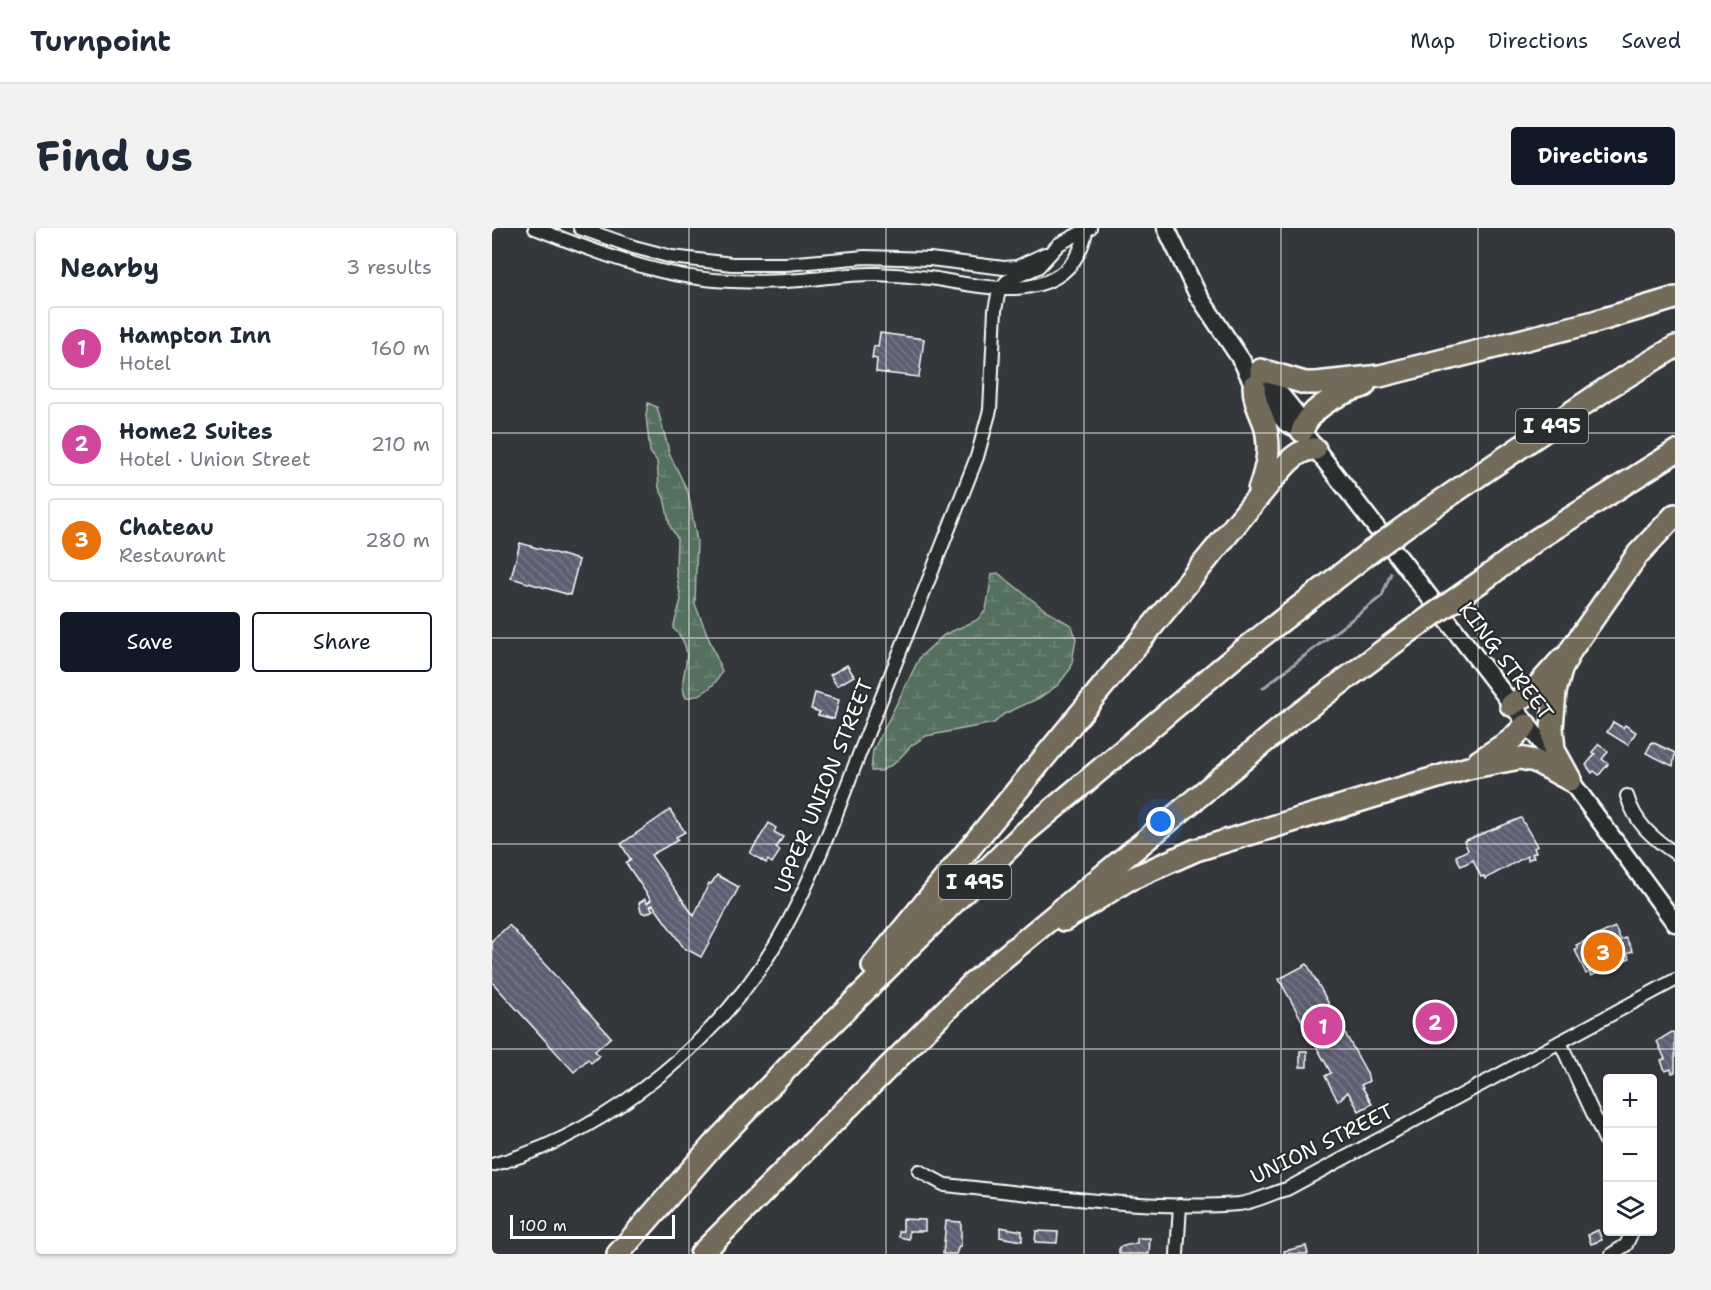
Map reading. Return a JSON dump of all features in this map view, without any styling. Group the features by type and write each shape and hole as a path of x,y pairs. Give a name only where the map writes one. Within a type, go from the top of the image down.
{"highway":[{"path":"1256,499 1268,461 1269,445 1264,421 1254,400 1252,372 1305,383 1327,383 1380,376 1594,322 1675,298"},
{"name":"I 495","path":"618,1254 713,1145 798,1057 1023,834 1236,656 1370,552 1609,387 1675,347"},
{"path":"1300,429 1311,414 1326,404 1380,376"},
{"path":"798,1057 1256,499 1296,454 1307,449 1315,449"},
{"path":"700,1254 942,1011 1041,924 1292,720 1410,631 1536,540 1675,452"},
{"path":"1511,705 1534,690 1571,650 1638,554 1675,515"},
{"path":"1570,780 1554,750 1552,728 1555,692 1561,670 1571,650"},
{"path":"1468,768 1510,740 1526,725"},
{"path":"942,1011 1056,924 1126,881 1196,850 1468,768 1520,758 1535,761 1570,780"}],"main road":[{"name":"KING STREET","path":"1166,228 1198,295 1252,372 1298,416 1300,429 1570,780 1675,922"}],"street":[{"path":"535,228 630,264 701,278 768,281 881,274 917,277 999,290 1020,290 1050,280 1071,264 1082,251 1088,230"},
{"path":"580,228 624,244 672,256 732,264 786,264 865,256 930,259 1004,268 1017,267 1049,252 1070,237 1088,230"},
{"path":"999,290 1007,281 1038,267 1049,252"},
{"name":"UPPER UNION STREET","path":"492,1165 534,1151 597,1118 661,1074 697,1043 733,1002 762,966 786,925 816,862 980,449 990,410 995,310 999,290"},
{"path":"1628,796 1631,811 1641,827 1675,853"},
{"name":"UNION STREET","path":"919,1171 945,1185 1179,1205 1241,1204 1287,1189 1675,980"},
{"path":"1560,1042 1603,1135"},
{"path":"1177,1254 1179,1205"},
{"path":"1612,1254 1626,1245 1630,1236"}],"green space":[{"path":"648,403 657,407 670,455 688,492 697,541 695,604 722,671 707,690 686,698 683,681 686,647 673,628 681,600 676,570 677,538 670,526 664,498 659,488 657,461 650,452 646,415"},
{"path":"998,573 1045,610 1072,626 1076,639 1071,668 1058,685 1039,698 1004,714 994,723 926,736 911,746 895,763 881,771 871,771 873,751 920,657 944,635 977,620 986,610 992,574"}],"building":[{"path":"880,333 924,339 919,377 876,372 877,359 872,358 874,346 878,347"},
{"path":"520,543 579,560 570,595 511,578"},
{"path":"847,665 854,676 837,686 830,675"},
{"path":"815,693 839,700 834,719 818,715 820,712 811,709"},
{"path":"1613,722 1623,728 1625,725 1636,732 1628,745 1607,732"},
{"path":"1652,742 1675,753 1673,766 1646,753"},
{"path":"1599,744 1608,752 1602,759 1608,764 1599,775 1594,771 1592,773 1586,765 1595,754 1592,752"},
{"path":"670,810 685,832 676,837 678,840 651,855 694,916 709,883 711,884 717,875 739,887 701,957 684,948 653,905 650,906 653,910 646,914 641,912 639,903 645,899 647,903 651,900 626,863 631,860 621,844"},
{"path":"1521,818 1537,846 1534,848 1536,852 1532,854 1534,857 1528,860 1527,856 1485,879 1484,876 1481,877 1473,860 1461,866 1456,856 1468,850 1464,841"},
{"path":"769,823 776,828 774,832 783,837 776,848 780,851 772,863 768,860 766,863 750,853"},
{"path":"509,925 611,1037 595,1051 599,1056 591,1063 588,1059 574,1072 492,982 492,941"},
{"path":"1615,927 1621,940 1626,938 1633,951 1627,953 1630,958 1591,976 1589,972 1586,974 1575,950 1578,949 1576,945"},
{"path":"1307,964 1367,1073 1369,1081 1361,1085 1372,1104 1359,1111 1348,1092 1338,1101 1325,1076 1331,1073 1279,979"},
{"path":"1672,1032 1675,1033 1675,1072 1672,1073 1671,1069 1665,1071 1661,1060 1665,1059 1657,1041"},
{"path":"1300,1051 1307,1051 1307,1067 1300,1067"},
{"path":"903,1219 925,1220 925,1231 909,1231 909,1239 899,1237 899,1231 903,1231"},
{"path":"946,1221 961,1222 961,1246 956,1254 943,1254"},
{"path":"1000,1227 1022,1231 1022,1241 1000,1237"},
{"path":"1598,1230 1602,1240 1591,1244 1588,1235"},
{"path":"1036,1231 1058,1232 1057,1243 1035,1242"},
{"path":"1137,1238 1150,1238 1149,1254 1119,1254 1119,1247 1137,1243"},
{"path":"1306,1246 1308,1254 1285,1254 1284,1251"}],"waterway":[{"path":"1263,688 1382,596 1391,573"}],"place":[{"name":"Chateau","path":"1603,952"},
{"name":"Home2 Suites","path":"1435,1022"},
{"name":"Hampton Inn","path":"1323,1026"}]}
